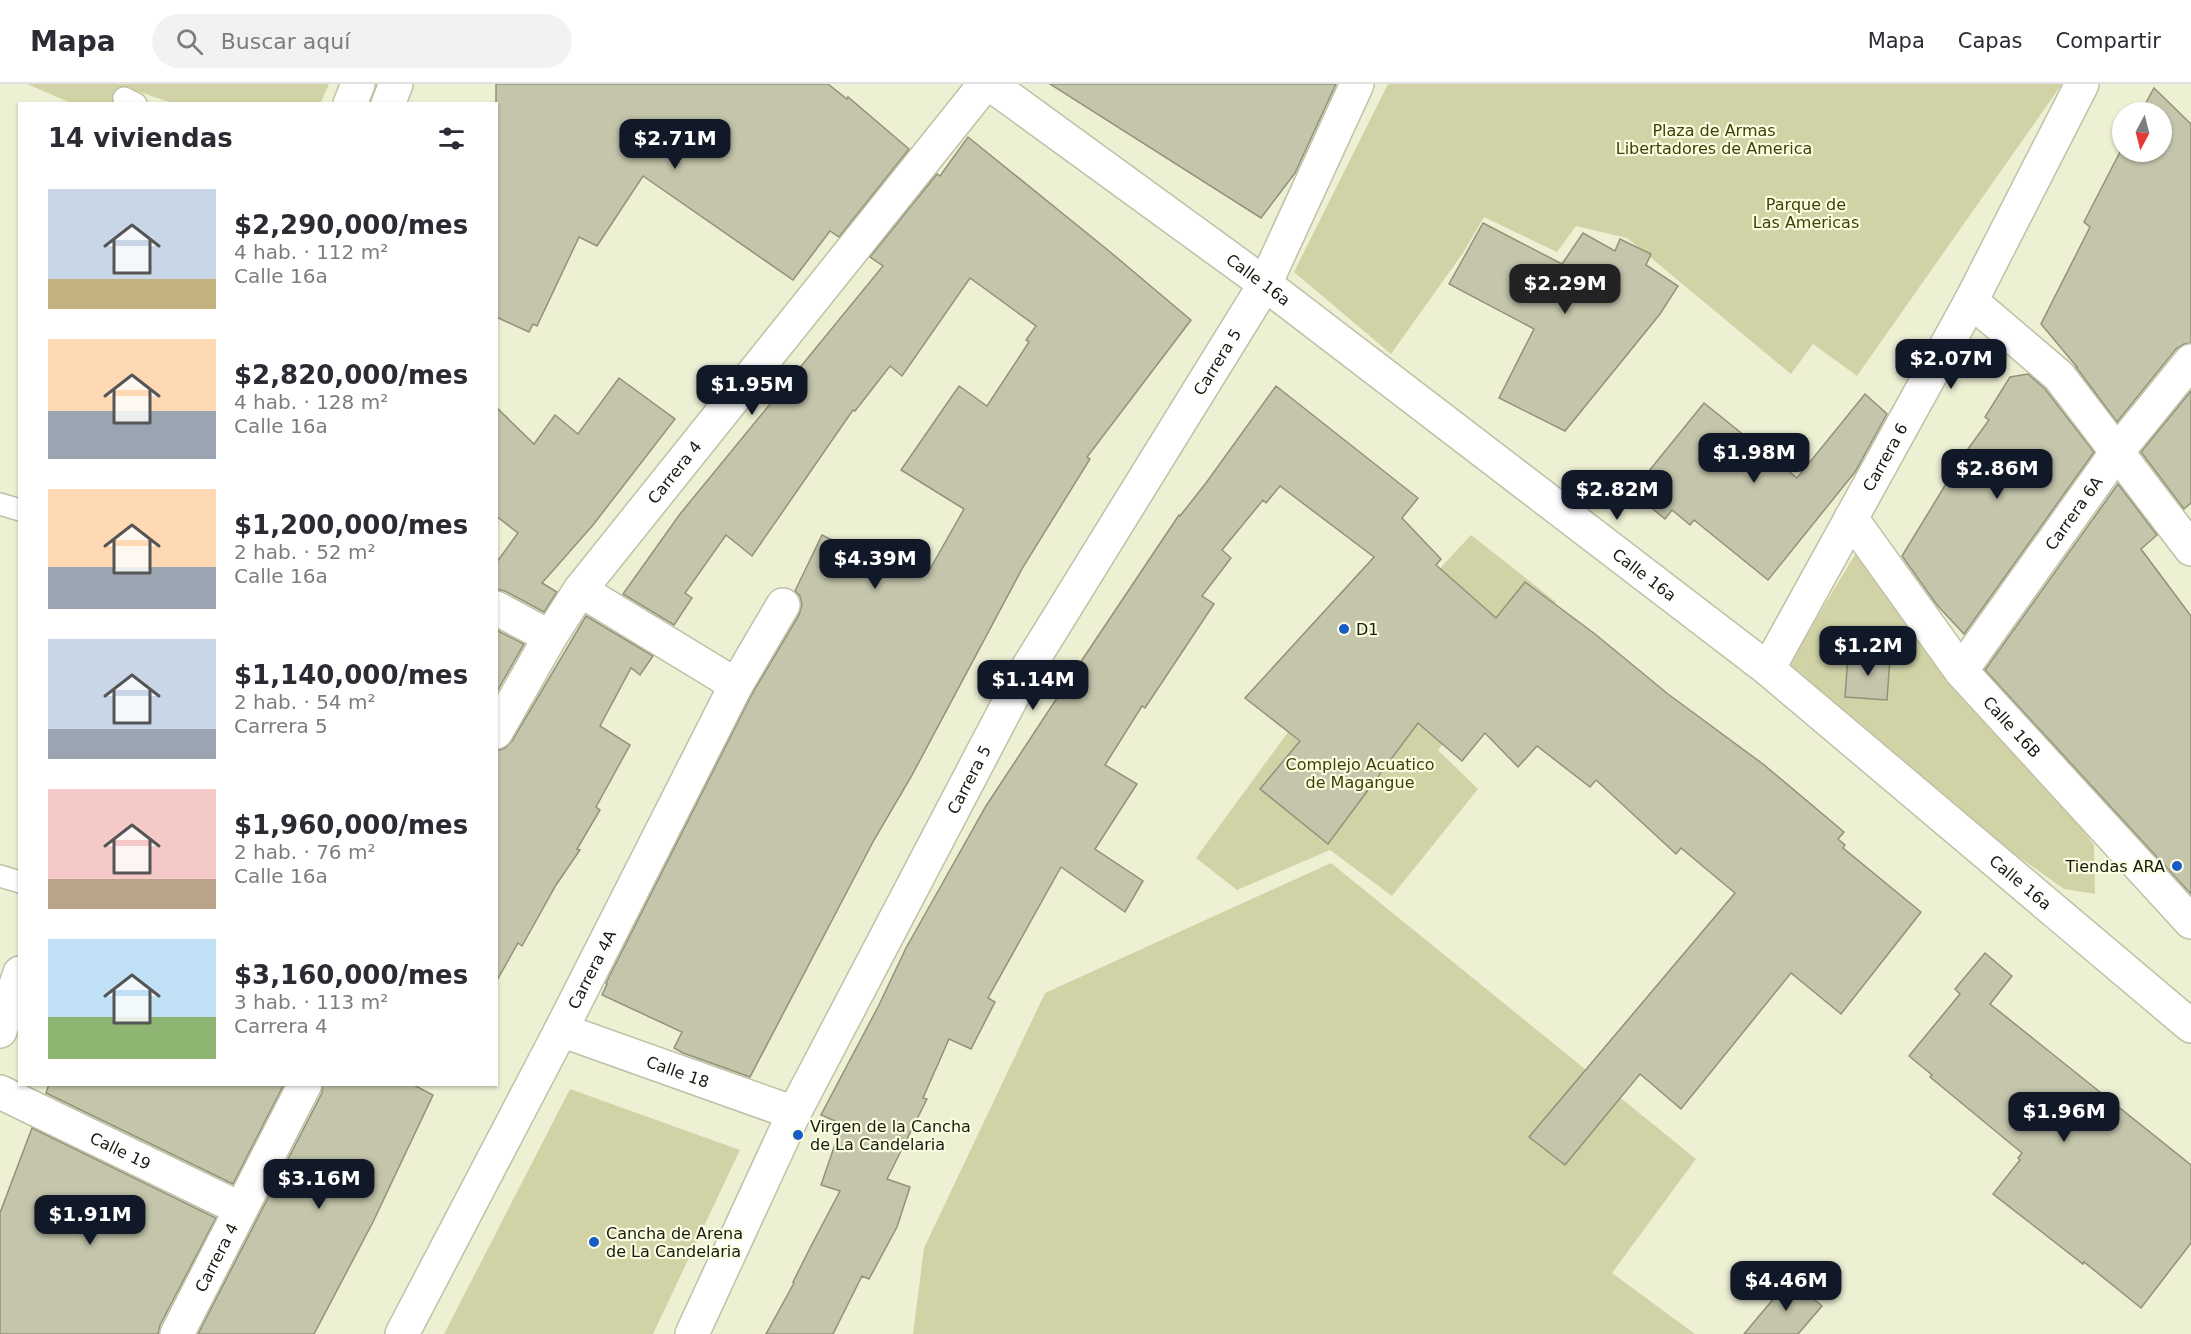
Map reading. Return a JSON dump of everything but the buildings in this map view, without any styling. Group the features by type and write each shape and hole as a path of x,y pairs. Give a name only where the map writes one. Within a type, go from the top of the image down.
{"street":[{"path":"351,102 358,84"},
{"path":"389,102 396,84"},
{"name":"Carrera 4","path":"498,728 550,637 580,590 985,84"},
{"name":"Calle 16a","path":"990,84 1265,284 1768,669 2191,1026"},
{"name":"Carrera 5","path":"692,1334 794,1113 1024,674 1265,284 1358,84"},
{"name":"Carrera 6","path":"1768,669 1971,301 2082,84"},
{"path":"1971,301 2059,376 2191,549"},
{"name":"Carrera 6A","path":"1961,671 2117,452 2191,361"},
{"name":"Calle 16B","path":"1851,518 1961,671 2191,922"},
{"path":"580,590 736,685"},
{"name":"Carrera 4A","path":"402,1334 561,1030 736,685 783,605"},
{"path":"498,609 550,637"},
{"path":"0,1031 18,979"},
{"name":"Calle 18","path":"561,1030 794,1113"},
{"name":"Carrera 4","path":"177,1334 304,1086"},
{"name":"Calle 19","path":"0,1092 241,1209"}],"lane":[{"path":"0,504 18,509"},
{"path":"0,876 18,881"}],"green space":[{"path":"27,84 329,84 321,102 169,102 125,87 118,102 69,102"},
{"name":"Parque de Las Americas","path":"1388,84 2062,84 1857,376 1813,344 1791,374 1627,238 1576,226 1557,252 1484,217 1463,253 1391,354 1294,272"},
{"name":"Complejo Acuatico de Magangue","path":"1471,535 1556,602 1438,750 1478,789 1392,896 1330,850 1237,890 1196,858 1288,732"},
{"path":"1862,543 2094,845 2095,894 2064,889 1971,823 1787,667"},
{"path":"1331,863 1696,1159 1612,1273 1695,1334 913,1334 924,1248 1045,993"},
{"name":"Cancha de Arena de La Candelaria","path":"570,1089 740,1150 653,1334 444,1334"}],"place":[{"name":"D1","path":"1344,629"},
{"name":"Tiendas ARA","path":"2177,866"},
{"name":"Virgen de la Cancha de La Candelaria","path":"798,1135"},
{"name":"Cancha de Arena de La Candelaria","path":"594,1242"}],"park label":[{"name":"Plaza de Armas Libertadores de America","path":"1714,139"}]}
